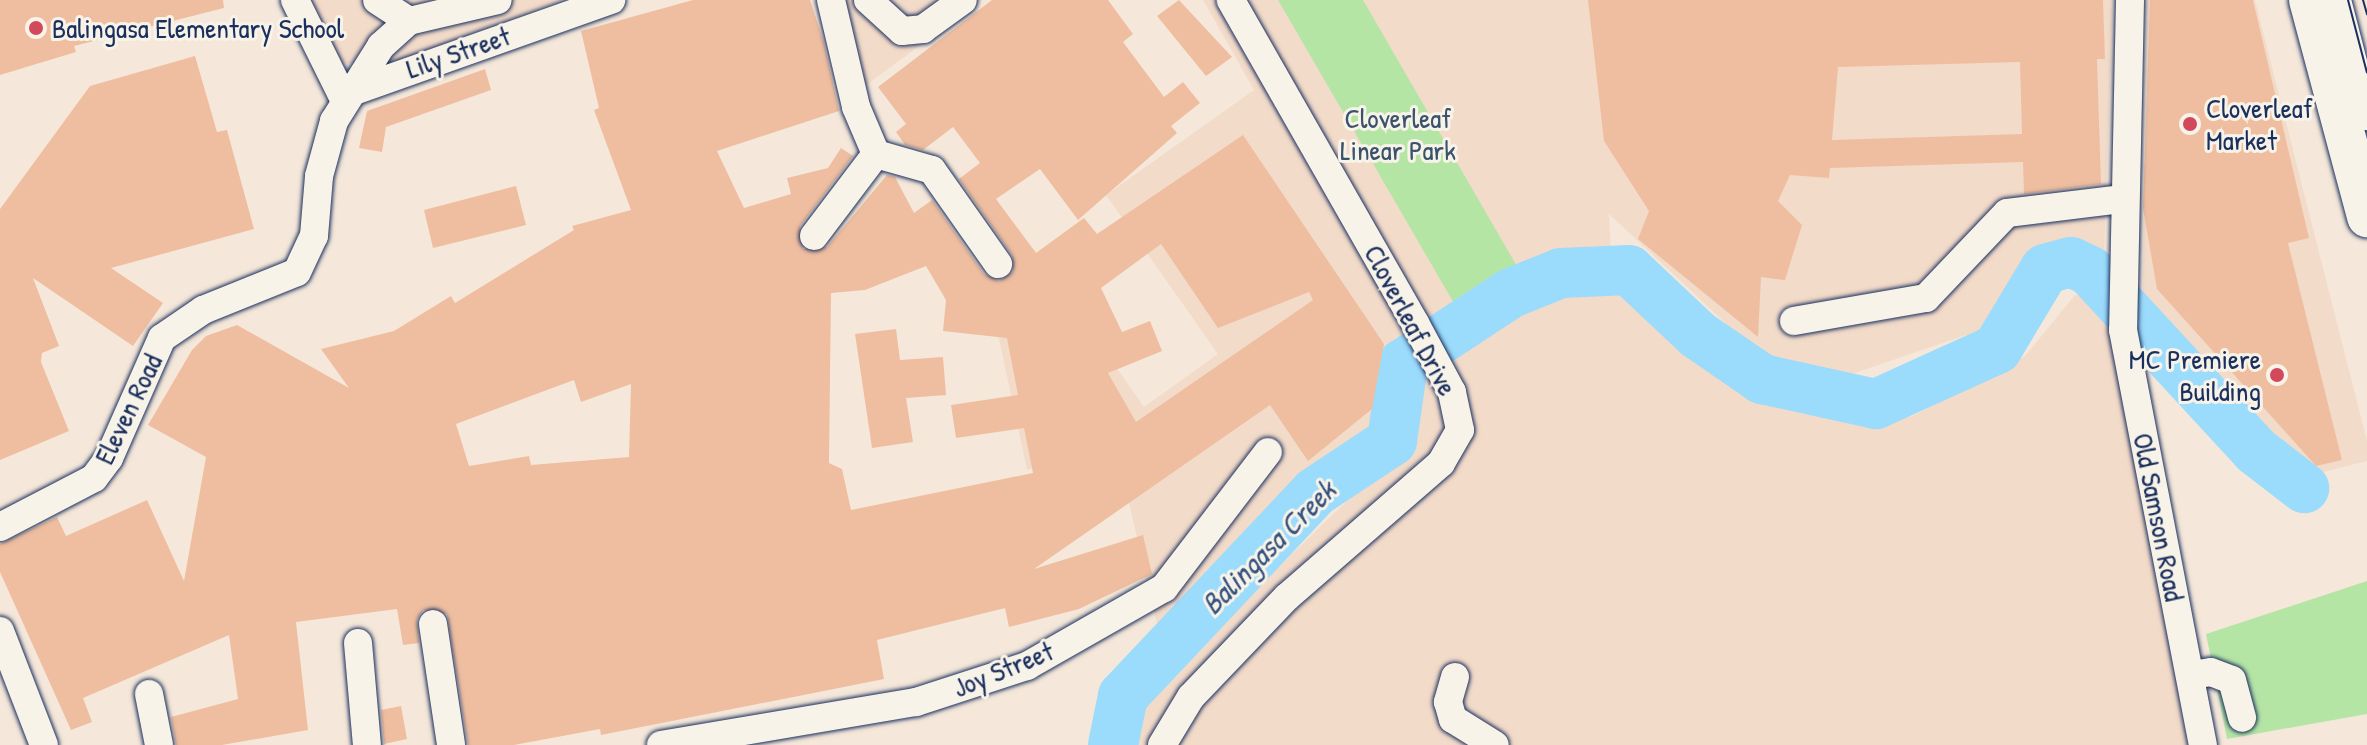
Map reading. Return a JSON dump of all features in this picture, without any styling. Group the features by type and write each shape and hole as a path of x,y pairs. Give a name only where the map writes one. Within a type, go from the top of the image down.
{"highway":[{"path":"2309,0 2367,217"}],"street":[{"path":"295,0 349,96"},
{"path":"377,0 409,21 498,0"},
{"name":"Lily Street","path":"349,96 611,0"},
{"path":"831,0 856,107 876,154"},
{"path":"868,0 902,31 923,29 963,0"},
{"name":"Cloverleaf Drive","path":"1162,745 1191,697 1287,597 1441,463 1460,430 1458,409 1438,366 1231,0"},
{"name":"Old Samson Road","path":"2130,0 2123,199 2123,330 2203,745"},
{"path":"2337,0 2367,116"},
{"name":"Eleven Road","path":"0,527 94,478 109,458 162,338 203,310 297,272 314,236 326,144 349,96 381,46 409,21"},
{"path":"814,236 876,154"},
{"path":"876,154 932,170 998,264"},
{"path":"1794,321 1926,298 2007,213 2123,199"},
{"name":"Joy Street","path":"661,745 754,732 916,702 1027,666 1164,588 1268,452"},
{"path":"433,624 451,745"},
{"path":"0,631 44,745"},
{"path":"358,643 367,745"},
{"path":"2190,675 2211,672 2232,680 2242,718"},
{"path":"1455,677 1448,702 1453,719 1495,745"},
{"path":"149,694 159,745"},
{"path":"754,732 781,745"}],"shaded area":[{"path":"301,0 563,0 388,64 335,63"},
{"path":"835,0 981,0 857,92"},
{"path":"1203,0 2113,0 2104,249 2048,270 2002,298 1987,328 1837,379 1754,350 1609,214 1612,276 1761,385 1854,425 1913,416 2025,356 2075,295 2104,301 2188,745 1127,745 1135,706 1414,436 1424,385 1401,346 1384,430 1161,641 1116,447 1027,470 986,278 1033,248 1144,407 1218,354 1106,195 1254,90"},
{"path":"2147,0 2255,0 2367,441 2367,461 2299,478 2143,298"}],"green space":[{"name":"Cloverleaf Linear Park","path":"1278,0 1363,0 1518,268 1455,305"},
{"path":"2367,581 2367,714 2227,739 2206,634"}],"building":[{"path":"0,0 223,0 224,8 74,46 76,52 0,75"},
{"path":"693,0 810,0 824,43 839,111 717,151 744,208 791,194 787,178 828,168 841,148 853,156 800,226 803,249 827,247 887,175 895,177 914,213 932,200 984,274 999,281 1013,272 1012,255 959,179 980,163 953,127 923,150 905,145 896,132 906,124 878,87 992,0 1108,0 1133,34 1123,42 1164,97 1183,82 1200,103 1171,126 1177,133 1078,220 1040,169 996,199 1036,253 1084,218 1097,234 1243,135 1384,344 1372,409 1308,461 1270,405 1034,569 1143,535 1152,574 1079,609 1009,627 1005,608 877,640 884,679 601,735 600,729 514,745 468,745 447,614 423,610 417,619 419,643 403,645 397,609 296,622 308,730 222,745 176,745 171,717 238,699 229,635 83,698 92,722 71,730 0,572 0,544 57,517 66,536 147,500 184,581 206,457 148,425 192,350 206,336 237,325 349,388 321,349 394,331 451,296 455,303 574,230 572,226 631,210 594,110 599,108 581,31","holes":["1161,244 1218,328 1309,292 1313,300 1136,422 1108,373 1162,351 1150,321 1122,332 1101,288","926,266 946,300 943,331 1007,338 1018,395 951,405 956,438 1024,428 1033,473 851,510 842,469 829,463 831,293 865,290","574,380 581,402 631,384 629,457 531,465 529,456 469,466 456,424"]},
{"path":"1179,0 1232,57 1206,76 1157,16"},
{"path":"1588,0 2103,0 2105,59 2097,59 2101,184 2024,194 2023,162 1830,168 1829,178 1790,175 1778,201 1802,225 1785,280 1761,277 1758,337 1638,239 1649,211 1604,141","holes":["2020,62 2022,134 1832,140 1838,67"]},
{"path":"2150,0 2253,0 2309,238 2288,243 2342,460 2316,466 2157,289 2143,208"},
{"path":"195,56 217,132 227,130 254,229 111,268 163,303 133,346 33,278 59,346 42,353 41,362 69,431 0,460 0,209 90,86"},
{"path":"485,69 491,90 386,127 382,152 359,148 367,111"},
{"path":"516,186 526,225 433,248 424,210"},
{"path":"896,329 900,360 943,357 946,395 906,398 913,442 872,448 855,334"},
{"path":"401,706 407,739 384,744 381,710"}],"waterway":[{"name":"Balingasa Creek","path":"1113,745 1123,696 1315,492 1392,441 1403,364 1511,293 1561,273 1629,270 1698,335 1762,379 1876,404 1997,349 2045,269 2071,262 2090,271 2256,451 2304,488"}],"tram line":[{"path":"2348,0 2367,73"},
{"path":"2363,0 2367,14"}],"place":[{"name":"Balingasa Elementary School","path":"36,28"},
{"name":"Cloverleaf Market","path":"2190,124"},
{"name":"MC Premiere Building","path":"2277,375"}]}
